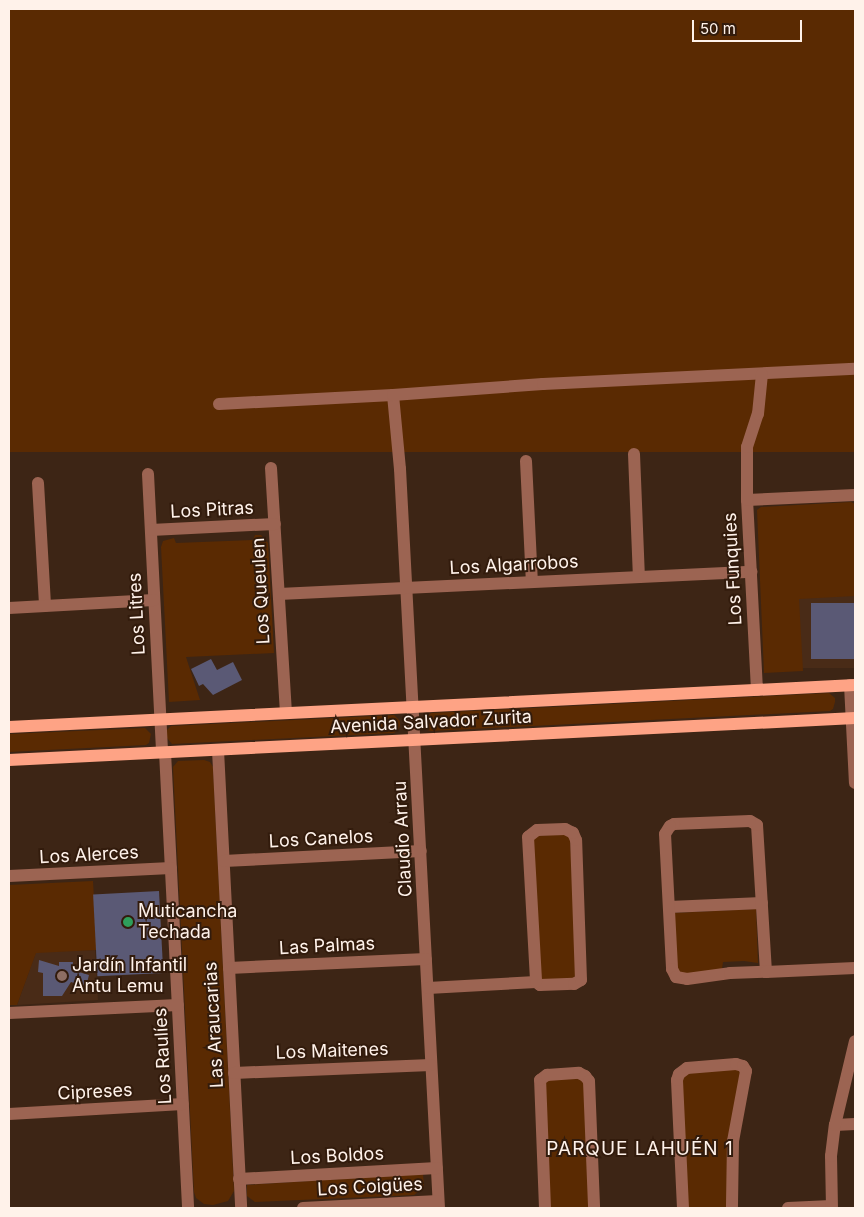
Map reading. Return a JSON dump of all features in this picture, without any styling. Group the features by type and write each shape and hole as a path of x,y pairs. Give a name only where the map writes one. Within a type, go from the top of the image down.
{"main road":[{"name":"Avenida Salvador Zurita","path":"9,727 853,685"},
{"name":"Avenida Salvador Zurita","path":"9,760 854,718"}],"street":[{"path":"219,404 393,395 543,384 855,369"},
{"name":"Los Funquies","path":"757,690 747,500 747,447 758,414 762,374"},
{"name":"Claudio Arrau","path":"393,395 400,469 407,588 438,1205"},
{"path":"634,454 639,577"},
{"path":"526,461 532,582"},
{"name":"Los Queulen","path":"271,468 286,713"},
{"name":"Los Litres","path":"148,474 163,752"},
{"path":"38,483 45,606"},
{"path":"747,500 855,495"},
{"name":"Los Pitras","path":"151,530 275,524"},
{"name":"Los Algarrobos","path":"279,594 751,572"},
{"path":"9,608 154,600"},
{"path":"853,685 855,783"},
{"name":"Las Araucarias","path":"218,750 241,1208"},
{"name":"Los Raulíes","path":"163,752 188,1208"},
{"path":"766,972 758,829 754,822 674,824 665,834 672,969 676,977 687,979 730,973 766,972 855,968"},
{"path":"428,988 536,982 540,986 574,984 581,980 576,840 573,833 565,829 537,830 528,837 536,982"},
{"name":"Los Canelos","path":"224,861 421,851"},
{"name":"Los Alerces","path":"9,876 170,868"},
{"path":"669,907 762,903"},
{"name":"Las Palmas","path":"229,968 426,959"},
{"path":"9,1013 178,1005"},
{"path":"788,1208 831,1207 831,1156 834,1125 855,1041"},
{"path":"683,1208 677,1080 679,1074 687,1068 736,1064 744,1066 746,1071 733,1141 732,1208"},
{"name":"Los Maitenes","path":"234,1073 431,1065"},
{"path":"545,1208 540,1080 547,1075 579,1073 589,1081 594,1208"},
{"name":"Cipreses","path":"9,1114 182,1104"},
{"path":"834,1125 855,1124"},
{"name":"Los Boldos","path":"239,1179 437,1168"},
{"name":"Los Coigües","path":"303,1208 438,1205"}],"shaded area":[{"path":"9,9 855,9 855,452 9,452"},
{"path":"851,502 855,504 855,596 799,599 803,671 764,673 757,510 761,507"},
{"path":"255,535 261,535 268,543 274,653 186,657 200,700 169,702 161,547 163,541 174,538 176,543 253,540"},
{"path":"799,596 855,596 855,668 799,668"},
{"path":"829,693 835,698 833,709 830,711 431,731 427,730 424,720 431,713"},
{"path":"394,715 400,721 400,725 399,729 394,733 172,744 167,738 167,730 171,726"},
{"path":"145,728 151,734 149,743 146,745 9,752 9,734"},
{"path":"204,760 210,762 213,767 234,1191 228,1201 213,1205 204,1204 196,1198 194,1192 173,767 178,761"},
{"path":"565,834 570,836 577,973 573,979 540,979 533,836"},
{"path":"93,881 97,950 36,953 17,1005 9,1005 9,885"},
{"path":"756,909 758,963 744,961 723,962 722,969 683,975 677,972 674,913"},
{"name":"Jardín Infantil Antu Lemu","path":"95,950 98,1000 17,1005 36,952"},
{"path":"736,1069 740,1072 728,1208 688,1208 681,1081 684,1074"},
{"path":"578,1077 584,1080 591,1208 550,1208 544,1085 549,1079"},
{"path":"423,1174 424,1187 414,1195 255,1202 247,1196 247,1185"}],"building":[{"path":"811,603 855,603 855,659 811,659"},
{"path":"211,659 217,670 233,662 242,680 213,695 203,684 199,686 191,669"},
{"name":"Muticancha Techada","path":"159,891 163,973 97,976 93,894"},
{"path":"39,960 59,966 59,962 73,962 72,970 89,975 86,987 71,982 62,996 43,996 43,973 38,972"}],"place":[{"name":"Muticancha Techada","path":"128,922"},
{"name":"Jardín Infantil Antu Lemu","path":"62,976"}],"district":[{"name":"PARQUE LAHUÉN 1","path":"640,1149"}]}
